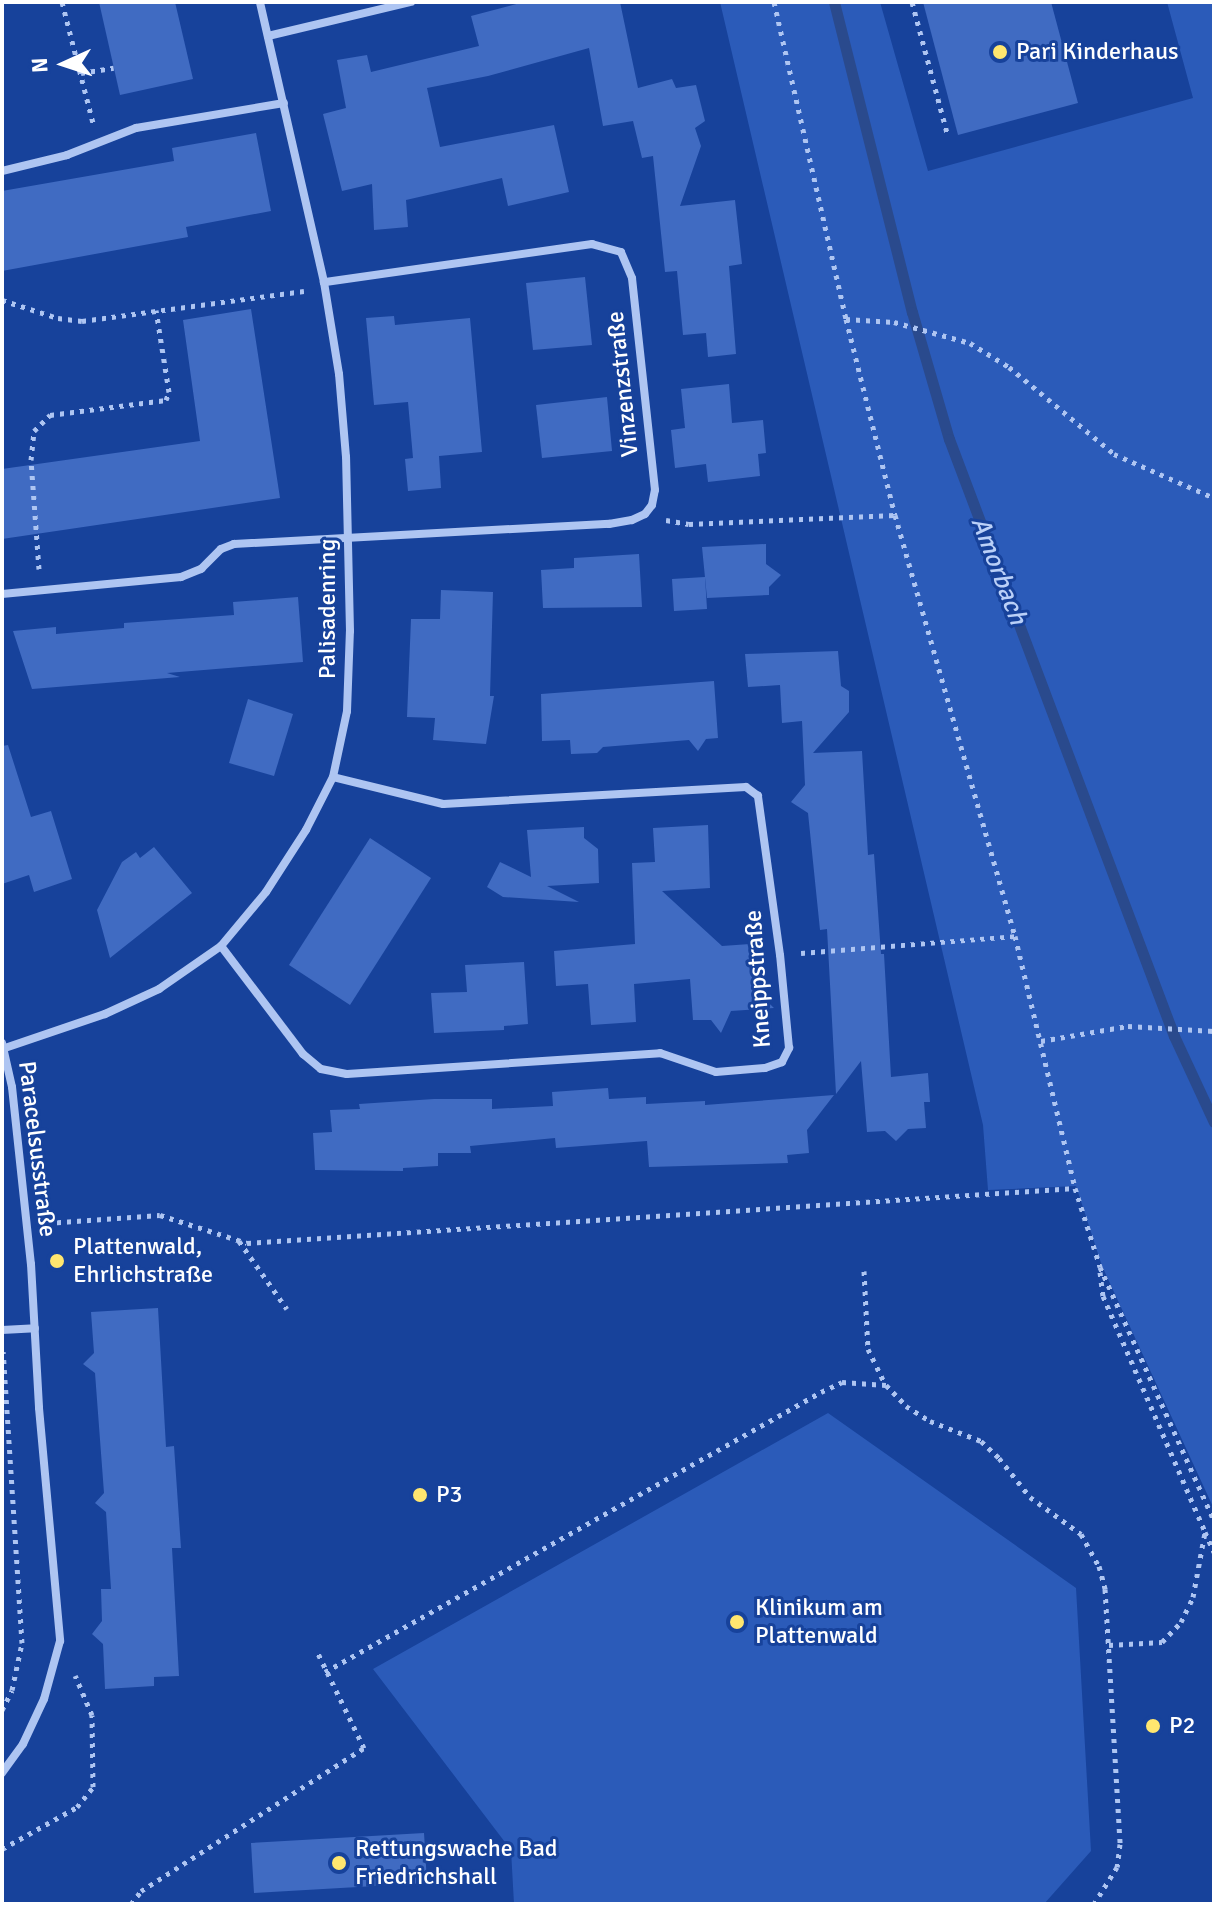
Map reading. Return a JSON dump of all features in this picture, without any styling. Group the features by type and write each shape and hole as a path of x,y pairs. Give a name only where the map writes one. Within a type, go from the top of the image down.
{"street":[{"name":"Palisadenring","path":"3,1047 118,1008 159,989 221,946 266,892 306,830 333,777 347,711 349,538 339,374 325,285 260,2"},
{"path":"268,36 411,2"},
{"path":"2,171 67,155 136,128 284,103"},
{"name":"Vinzenzstraße","path":"325,285 592,244 621,252 632,278 655,490 652,505 645,514"},
{"path":"2,594 181,577 201,569 221,549 234,544 609,524 645,514"},
{"name":"Kneippstraße","path":"221,946 303,1054 321,1069 347,1074 660,1053 716,1072 765,1068 782,1062 789,1048 780,955 758,796 746,787 443,804 333,777"},
{"name":"Paracelsusstraße","path":"2,1773 23,1744 44,1699 60,1641 27,1225 12,1087 3,1047"},
{"path":"2,1330 35,1328"}],"path":[{"path":"62,2 99,143"},
{"path":"774,2 846,319 895,515 1015,936 1075,1188 1100,1267 1214,1521"},
{"path":"912,2 947,133"},
{"path":"81,73 114,68"},
{"path":"2,300 58,318 82,321 325,285"},
{"path":"39,572 31,460 34,431 50,415 166,400 169,392 156,310"},
{"path":"846,319 894,322 940,332 970,343 1009,367 1114,454 1214,498"},
{"path":"645,514 689,524 895,515"},
{"path":"780,955 1015,936"},
{"path":"1041,1041 1128,1026 1213,1031"},
{"path":"27,1225 160,1215 247,1243 1075,1188"},
{"path":"238,1240 287,1309"},
{"path":"1100,1267 1103,1296 1214,1552"},
{"path":"864,1271 868,1349 886,1385 906,1406 930,1421 981,1441 1030,1497 1081,1534 1099,1566 1105,1589 1120,1844 1117,1867 1094,1904"},
{"path":"2,1343 22,1643 12,1690 2,1710"},
{"path":"325,1672 821,1392 842,1382 886,1385"},
{"path":"1109,1645 1162,1642 1181,1622 1193,1597 1205,1532"},
{"path":"2,1849 77,1807 93,1787 92,1715 60,1641"},
{"path":"131,1904 141,1891 364,1748 317,1651"}],"shaded area":[{"path":"720,2 880,2 928,171 1193,98 1167,2 1214,2 1214,1509 1102,1266 1076,1186 988,1190 983,1125"},
{"path":"828,1413 1076,1588 1091,1851 1044,1904 514,1904 511,1850 373,1669"}],"building":[{"path":"99,2 175,2 193,79 120,95"},
{"path":"524,2 620,2 638,88 672,79 676,88 696,85 705,121 695,128 701,146 680,206 735,200 742,264 729,266 736,354 708,357 706,333 683,335 677,271 665,272 653,156 642,158 633,121 603,126 589,48 488,76 427,88 440,147 554,125 569,192 508,206 502,178 406,200 408,227 374,230 372,184 342,191 323,114 346,108 337,60 367,55 371,72 479,46 471,16"},
{"name":"Pari Kinderhaus","path":"923,2 1051,2 1078,103 958,135"},
{"path":"256,133 271,211 186,227 188,237 2,271 2,191 174,161 172,148"},
{"path":"585,277 592,345 533,350 526,283"},
{"path":"251,309 280,498 2,539 2,469 200,441 183,320"},
{"path":"394,316 395,325 470,318 482,452 439,456 441,488 408,491 405,459 413,458 408,402 374,405 366,318"},
{"path":"729,384 732,423 763,420 766,453 758,454 760,476 708,482 706,464 675,468 671,430 685,428 681,389"},
{"path":"607,397 612,451 542,458 536,405"},
{"path":"766,544 766,564 781,575 769,587 769,595 707,598 702,547"},
{"path":"639,554 642,607 543,608 541,570 574,568 574,558"},
{"path":"705,577 707,609 674,611 672,579"},
{"path":"441,590 493,592 490,696 494,696 486,744 433,740 435,718 407,717 411,619 440,619"},
{"path":"298,597 303,662 167,673 180,677 32,689 13,631 56,627 56,634 124,628 124,623 234,615 233,602"},
{"path":"838,651 841,686 849,691 849,712 813,753 862,751 868,855 874,854 881,954 884,954 891,1077 928,1073 930,1102 924,1102 926,1128 908,1129 896,1141 885,1131 867,1132 861,1061 836,1094 827,929 820,930 808,813 791,802 805,785 802,721 782,723 780,685 748,687 745,654"},
{"path":"714,681 718,738 706,739 698,751 689,740 603,747 597,753 571,754 570,740 542,741 541,694"},
{"path":"248,699 293,714 274,776 229,763"},
{"path":"8,745 31,817 51,811 72,879 34,892 29,875 2,884 2,746"},
{"path":"708,825 710,888 662,891 722,946 750,944 753,988 774,1008 731,1011 721,1033 711,1020 693,1020 690,979 634,984 636,1022 591,1025 588,984 556,986 554,951 635,944 632,863 655,862 653,828"},
{"path":"584,827 584,838 598,849 599,883 547,886 579,902 503,897 487,887 500,862 531,877 527,830"},
{"path":"370,838 431,878 350,1005 289,965"},
{"path":"154,847 192,893 110,958 97,910 122,862 136,852 140,858"},
{"path":"524,962 528,1024 504,1026 504,1030 434,1033 431,993 467,992 465,965"},
{"path":"608,1088 609,1099 646,1097 646,1104 705,1101 705,1105 834,1095 807,1130 809,1153 787,1155 788,1163 649,1167 647,1141 556,1148 555,1138 470,1146 471,1153 438,1153 438,1166 403,1168 403,1171 315,1170 313,1133 332,1132 330,1110 360,1109 359,1104 434,1099 492,1099 492,1109 553,1106 552,1092"},
{"path":"158,1308 166,1447 174,1446 181,1548 172,1548 179,1676 154,1677 154,1686 105,1689 103,1644 92,1634 102,1621 101,1589 111,1589 106,1512 95,1503 104,1493 95,1373 83,1364 94,1353 91,1312"},
{"name":"Rettungswache Bad Friedrichshall","path":"424,1833 427,1883 254,1893 251,1843"}],"waterway":[{"name":"Amorbach","path":"834,2 912,312 949,439 1174,1036 1214,1122"}],"place":[{"name":"Pari Kinderhaus","path":"1000,52"},
{"name":"Plattenwald, Ehrlichstraße","path":"57,1261"},
{"name":"P3","path":"420,1495"},
{"name":"Klinikum am Plattenwald","path":"737,1622"},
{"name":"P2","path":"1153,1726"},
{"name":"Rettungswache Bad Friedrichshall","path":"339,1863"}]}
